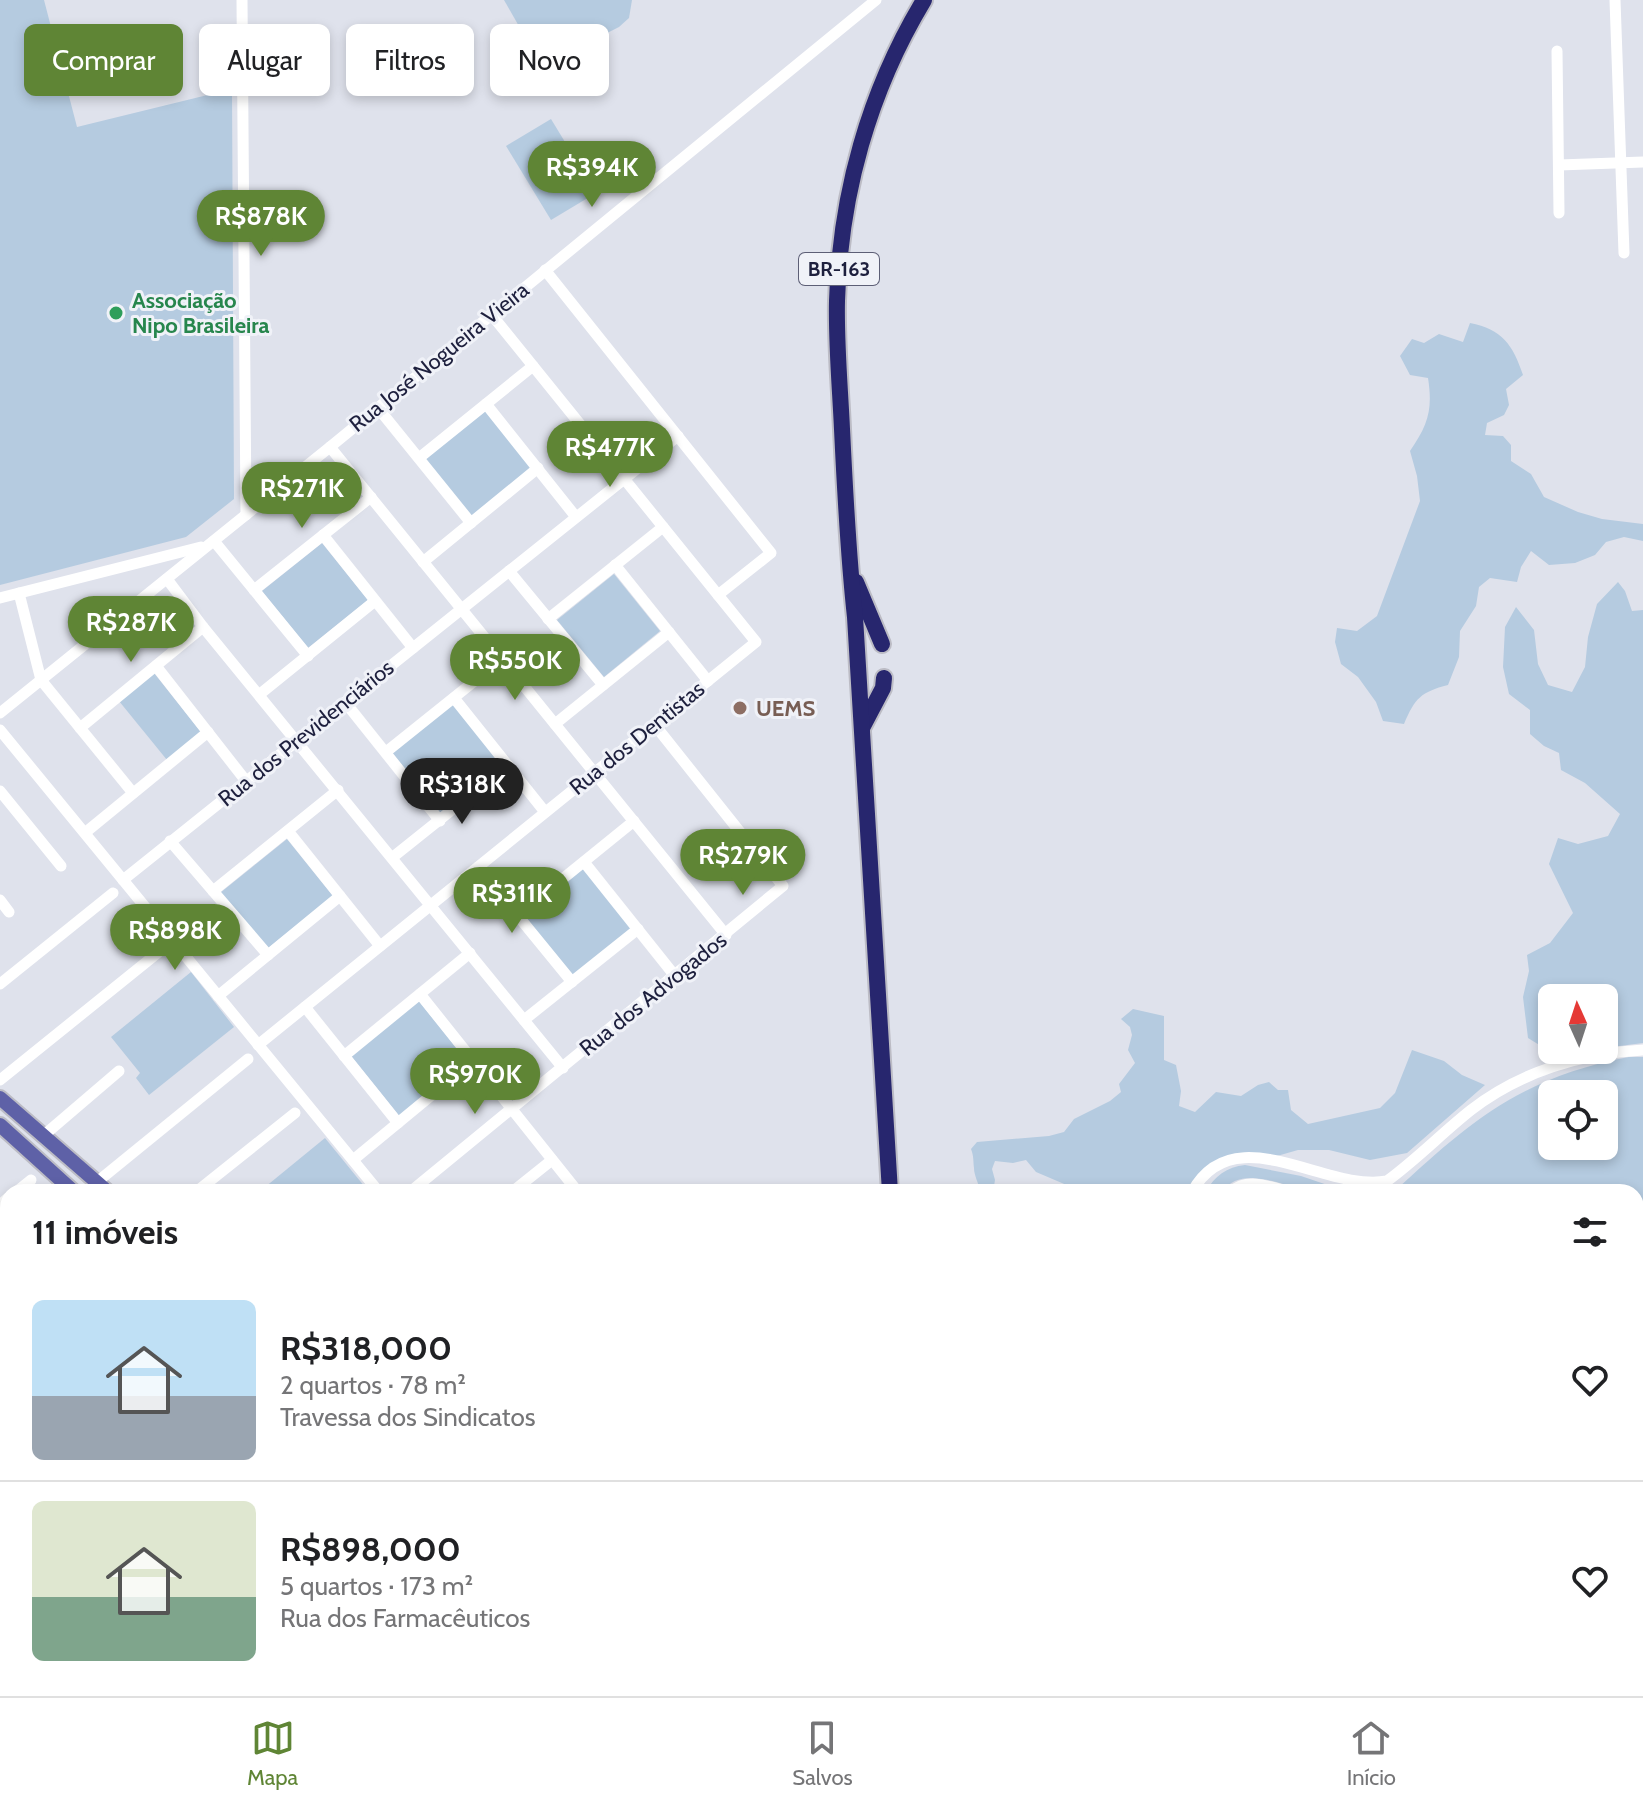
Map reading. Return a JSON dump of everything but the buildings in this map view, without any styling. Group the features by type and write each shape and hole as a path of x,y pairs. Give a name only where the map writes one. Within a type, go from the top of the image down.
{"highway":[{"name":"BR-163","path":"890,1184 862,729 848,553 837,330 840,256 854,171 887,70 924,0"},
{"path":"848,553 859,593 882,644"},
{"path":"862,729 883,688 884,678"}],"main road":[{"path":"0,1098 99,1184"},
{"path":"0,1125 65,1184"},
{"path":"56,1176 73,1163"}],"street":[{"path":"242,0 246,515"},
{"name":"Rua José Nogueira Vieira","path":"0,713 876,0"},
{"path":"1615,0 1624,253"},
{"path":"1557,51 1559,213"},
{"path":"1559,165 1643,162"},
{"path":"491,314 718,595 771,553 545,270"},
{"path":"419,458 533,366"},
{"path":"486,404 576,517"},
{"path":"378,408 471,523"},
{"name":"Rua dos Previdenciários","path":"123,880 678,436"},
{"path":"330,447 726,935"},
{"path":"423,562 538,468"},
{"path":"254,590 371,497"},
{"path":"548,619 663,527"},
{"path":"323,535 413,648"},
{"path":"0,598 211,543 308,656"},
{"path":"615,565 708,681"},
{"path":"509,571 603,685"},
{"path":"167,579 563,1068"},
{"path":"19,593 41,680 133,793"},
{"name":"Rua dos Dentistas","path":"258,1045 756,642 718,595"},
{"path":"260,694 375,601"},
{"path":"80,728 203,627"},
{"path":"555,724 669,632"},
{"path":"386,752 502,659"},
{"path":"156,666 246,781"},
{"path":"454,698 545,812"},
{"path":"345,702 440,821"},
{"name":"Rua dos Advogados","path":"420,1184 783,886 654,724"},
{"path":"0,730 372,1184"},
{"path":"86,832 208,732"},
{"path":"393,857 508,765"},
{"path":"213,891 338,790"},
{"path":"0,791 61,866"},
{"path":"518,915 634,821"},
{"path":"288,831 380,946"},
{"path":"170,841 268,955"},
{"path":"584,862 675,976"},
{"path":"478,867 572,982"},
{"path":"0,984 113,893"},
{"path":"218,996 340,896"},
{"path":"0,900 9,912"},
{"path":"524,1020 638,929"},
{"path":"0,1080 160,951"},
{"path":"344,1056 470,953"},
{"path":"420,994 572,1184"},
{"path":"305,1007 398,1123"},
{"path":"1196,1184 1212,1167 1231,1159 1248,1157 1278,1161 1356,1182 1373,1184 1387,1181 1472,1109 1522,1079 1590,1056 1643,1050"},
{"path":"106,1184 248,1059"},
{"path":"353,1160 473,1061"},
{"path":"43,1136 119,1071"},
{"path":"206,1184 295,1113"},
{"path":"522,1184 552,1160"},
{"path":"26,1184 31,1180"}],"shaded area":[{"name":"Associação Nipo Brasileira","path":"0,0 44,0 50,24 24,24 24,96 69,96 77,127 203,96 232,96 234,499 186,537 0,585"},
{"path":"504,0 632,0 629,18 609,32 609,24 518,24"},
{"path":"551,119 596,193 551,220 506,146"},
{"path":"1470,323 1490,329 1505,340 1523,375 1506,389 1509,405 1504,415 1487,423 1485,435 1503,436 1511,445 1511,461 1531,474 1544,497 1602,519 1643,524 1643,541 1624,537 1606,542 1595,555 1575,563 1549,565 1531,551 1521,567 1517,582 1490,578 1479,587 1476,606 1460,631 1459,657 1448,685 1420,697 1404,724 1383,721 1376,702 1358,677 1341,664 1335,642 1337,628 1357,631 1377,616 1420,501 1410,451 1428,417 1428,378 1410,375 1400,356 1412,339 1424,343 1439,334 1463,342"},
{"path":"485,410 532,468 472,517 425,459"},
{"path":"322,543 368,600 308,648 262,591"},
{"path":"614,574 660,631 604,677 557,620"},
{"path":"1618,582 1632,611 1643,610 1643,1043 1618,1046 1618,984 1538,984 1538,1044 1528,1038 1523,997 1529,971 1527,955 1550,943 1573,913 1549,864 1558,838 1578,844 1608,836 1620,814 1585,783 1561,770 1559,753 1530,734 1530,710 1509,694 1503,667 1505,627 1516,607 1534,630 1538,664 1548,685 1572,692 1585,667 1588,637 1597,604"},
{"path":"154,673 201,732 167,760 119,701"},
{"path":"453,703 503,765 441,815 392,753"},
{"path":"287,839 333,896 267,949 220,893"},
{"path":"584,867 632,929 573,976 523,915"},
{"path":"191,972 234,1027 149,1095 136,1078 140,1073 111,1037"},
{"path":"419,1001 467,1061 399,1116 351,1056"},
{"path":"1133,1009 1164,1016 1164,1060 1176,1065 1181,1091 1179,1106 1195,1112 1216,1092 1241,1096 1269,1082 1278,1090 1288,1090 1291,1110 1308,1124 1380,1108 1395,1093 1412,1050 1444,1061 1462,1075 1485,1085 1407,1153 1370,1160 1329,1150 1298,1150 1277,1156 1226,1157 1198,1184 1064,1184 1036,1172 1026,1160 1013,1163 995,1161 992,1169 994,1184 978,1184 971,1149 977,1142 1064,1132 1074,1119 1121,1092 1119,1084 1135,1063 1128,1050 1132,1035 1130,1027 1121,1019"},
{"path":"1643,1057 1643,1184 1403,1184 1474,1123 1538,1085 1538,1160 1618,1160 1618,1080 1549,1080 1592,1066 1618,1064 1618,1060"},
{"path":"325,1138 362,1184 269,1184"},
{"path":"1245,1165 1324,1184 1283,1184 1252,1178 1229,1184 1211,1184 1232,1168"}],"place":[{"name":"Associação Nipo Brasileira","path":"116,313"},
{"name":"UEMS","path":"740,708"}]}
